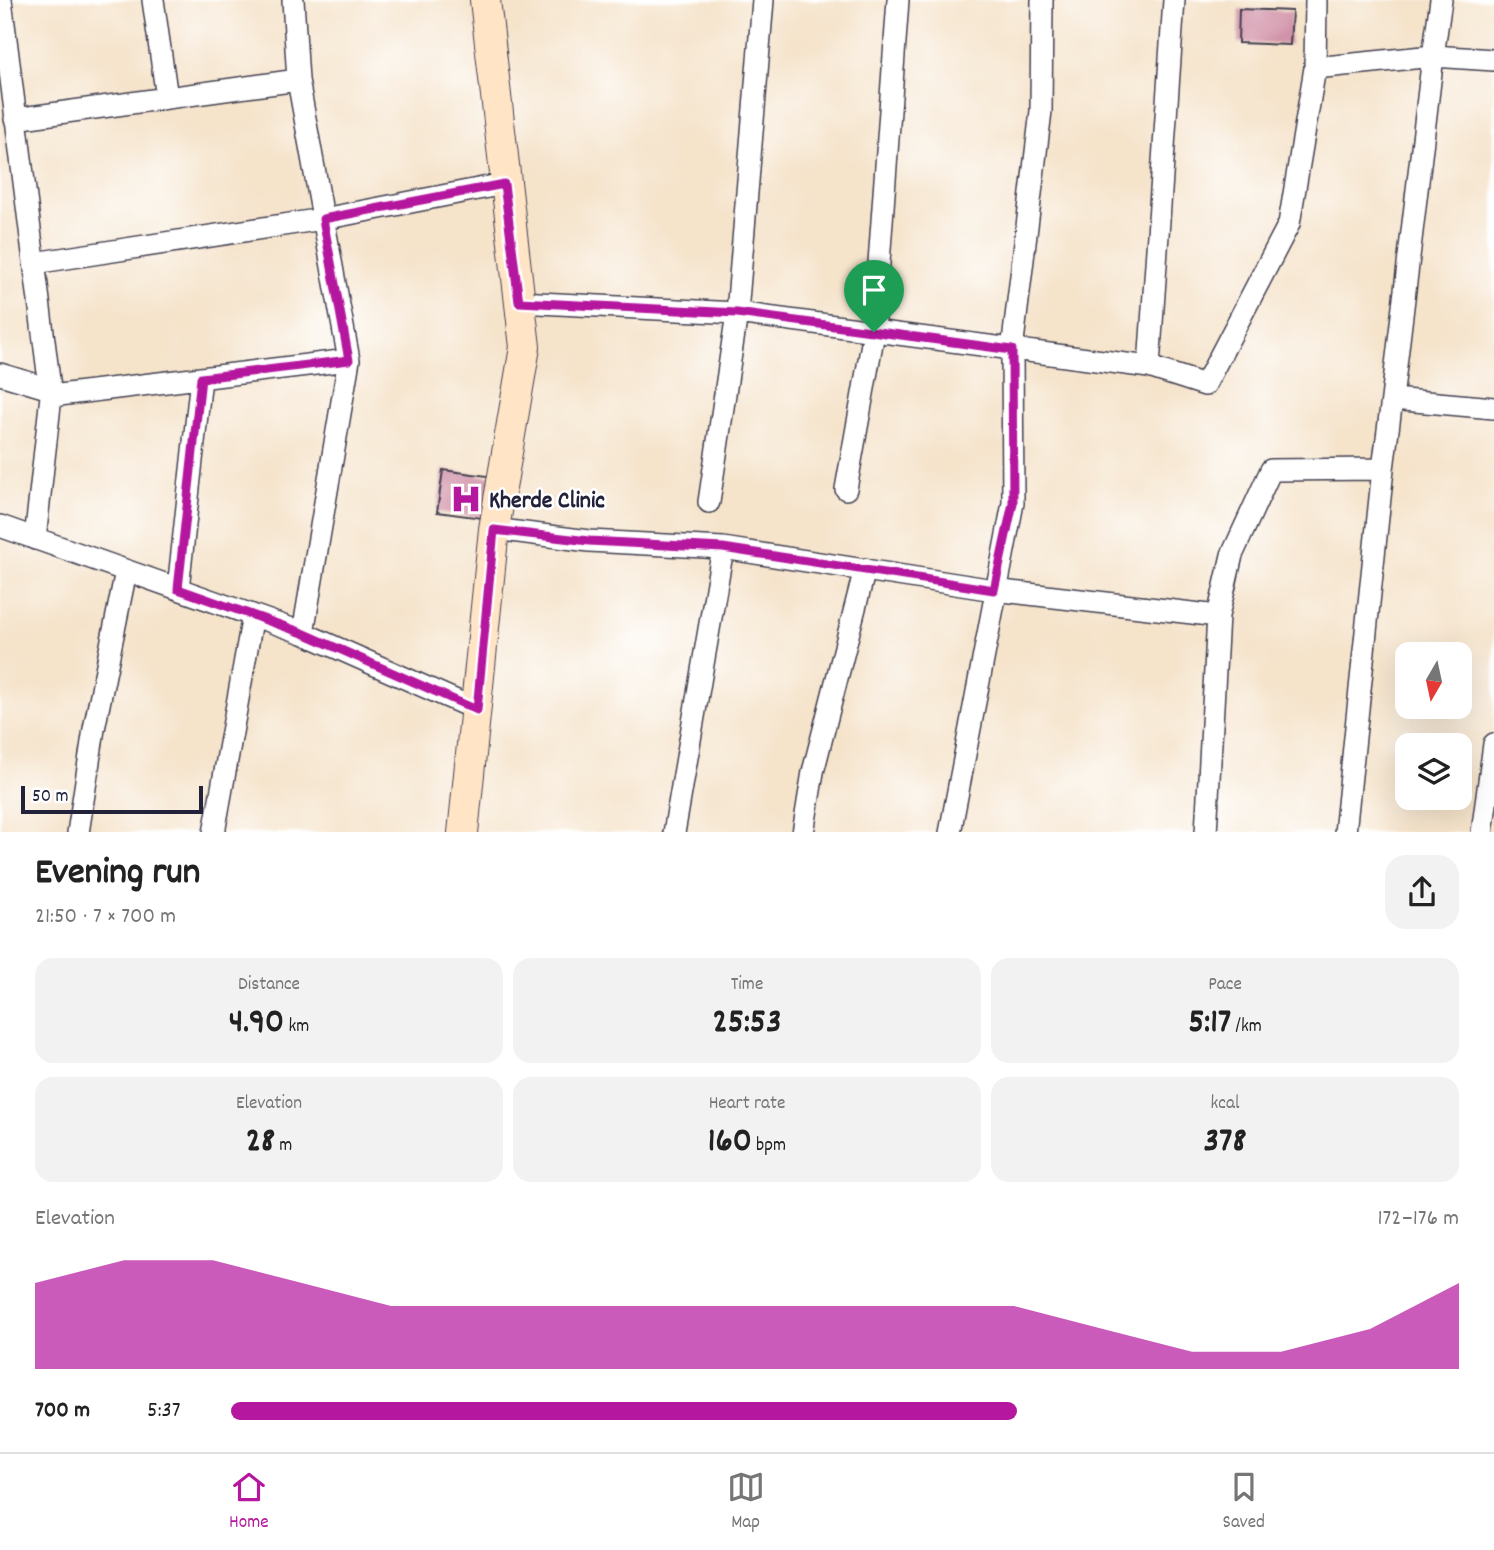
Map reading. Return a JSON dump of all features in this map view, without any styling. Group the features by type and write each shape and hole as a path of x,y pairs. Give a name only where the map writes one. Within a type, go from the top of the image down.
{"main road":[{"path":"463,832 494,530 525,347 504,184 485,0"}],"street":[{"path":"1,0 50,393 35,539"},
{"path":"153,0 167,98"},
{"path":"293,0 298,80 349,360 303,633"},
{"path":"709,502 737,313 764,0"},
{"path":"846,489 874,332 898,0"},
{"path":"950,832 994,590 1013,503 1012,350 1041,111 1042,0"},
{"path":"1149,368 1174,0"},
{"path":"519,302 737,313 1149,368 1205,385 1289,224 1315,68 1316,0"},
{"path":"1345,832 1383,469 1441,0"},
{"path":"1315,68 1433,56 1494,60"},
{"path":"15,119 298,80"},
{"path":"34,263 323,219 504,184"},
{"path":"0,374 50,393 349,360"},
{"path":"178,589 201,378"},
{"path":"1392,399 1494,408"},
{"path":"1206,832 1218,616 1232,555 1271,471 1383,469"},
{"path":"0,526 303,633 477,710"},
{"path":"494,530 589,541 723,548 994,590 1218,616"},
{"path":"674,832 723,548"},
{"path":"803,832 813,772 865,569"},
{"path":"78,832 94,729 126,571"},
{"path":"214,832 253,615"},
{"path":"1482,832 1494,744"}],"building":[{"path":"1239,9 1292,11 1290,45 1238,43"},
{"path":"443,470 495,477 489,519 437,512"}],"place":[{"name":"Kherde Clinic","path":"466,499"}],"route":[{"path":"504,184 519,302 737,313 874,332 1012,350 1013,503 994,590 723,548 589,541 494,530 477,710 303,633 178,589 201,378 349,360 323,219 504,184"}]}
